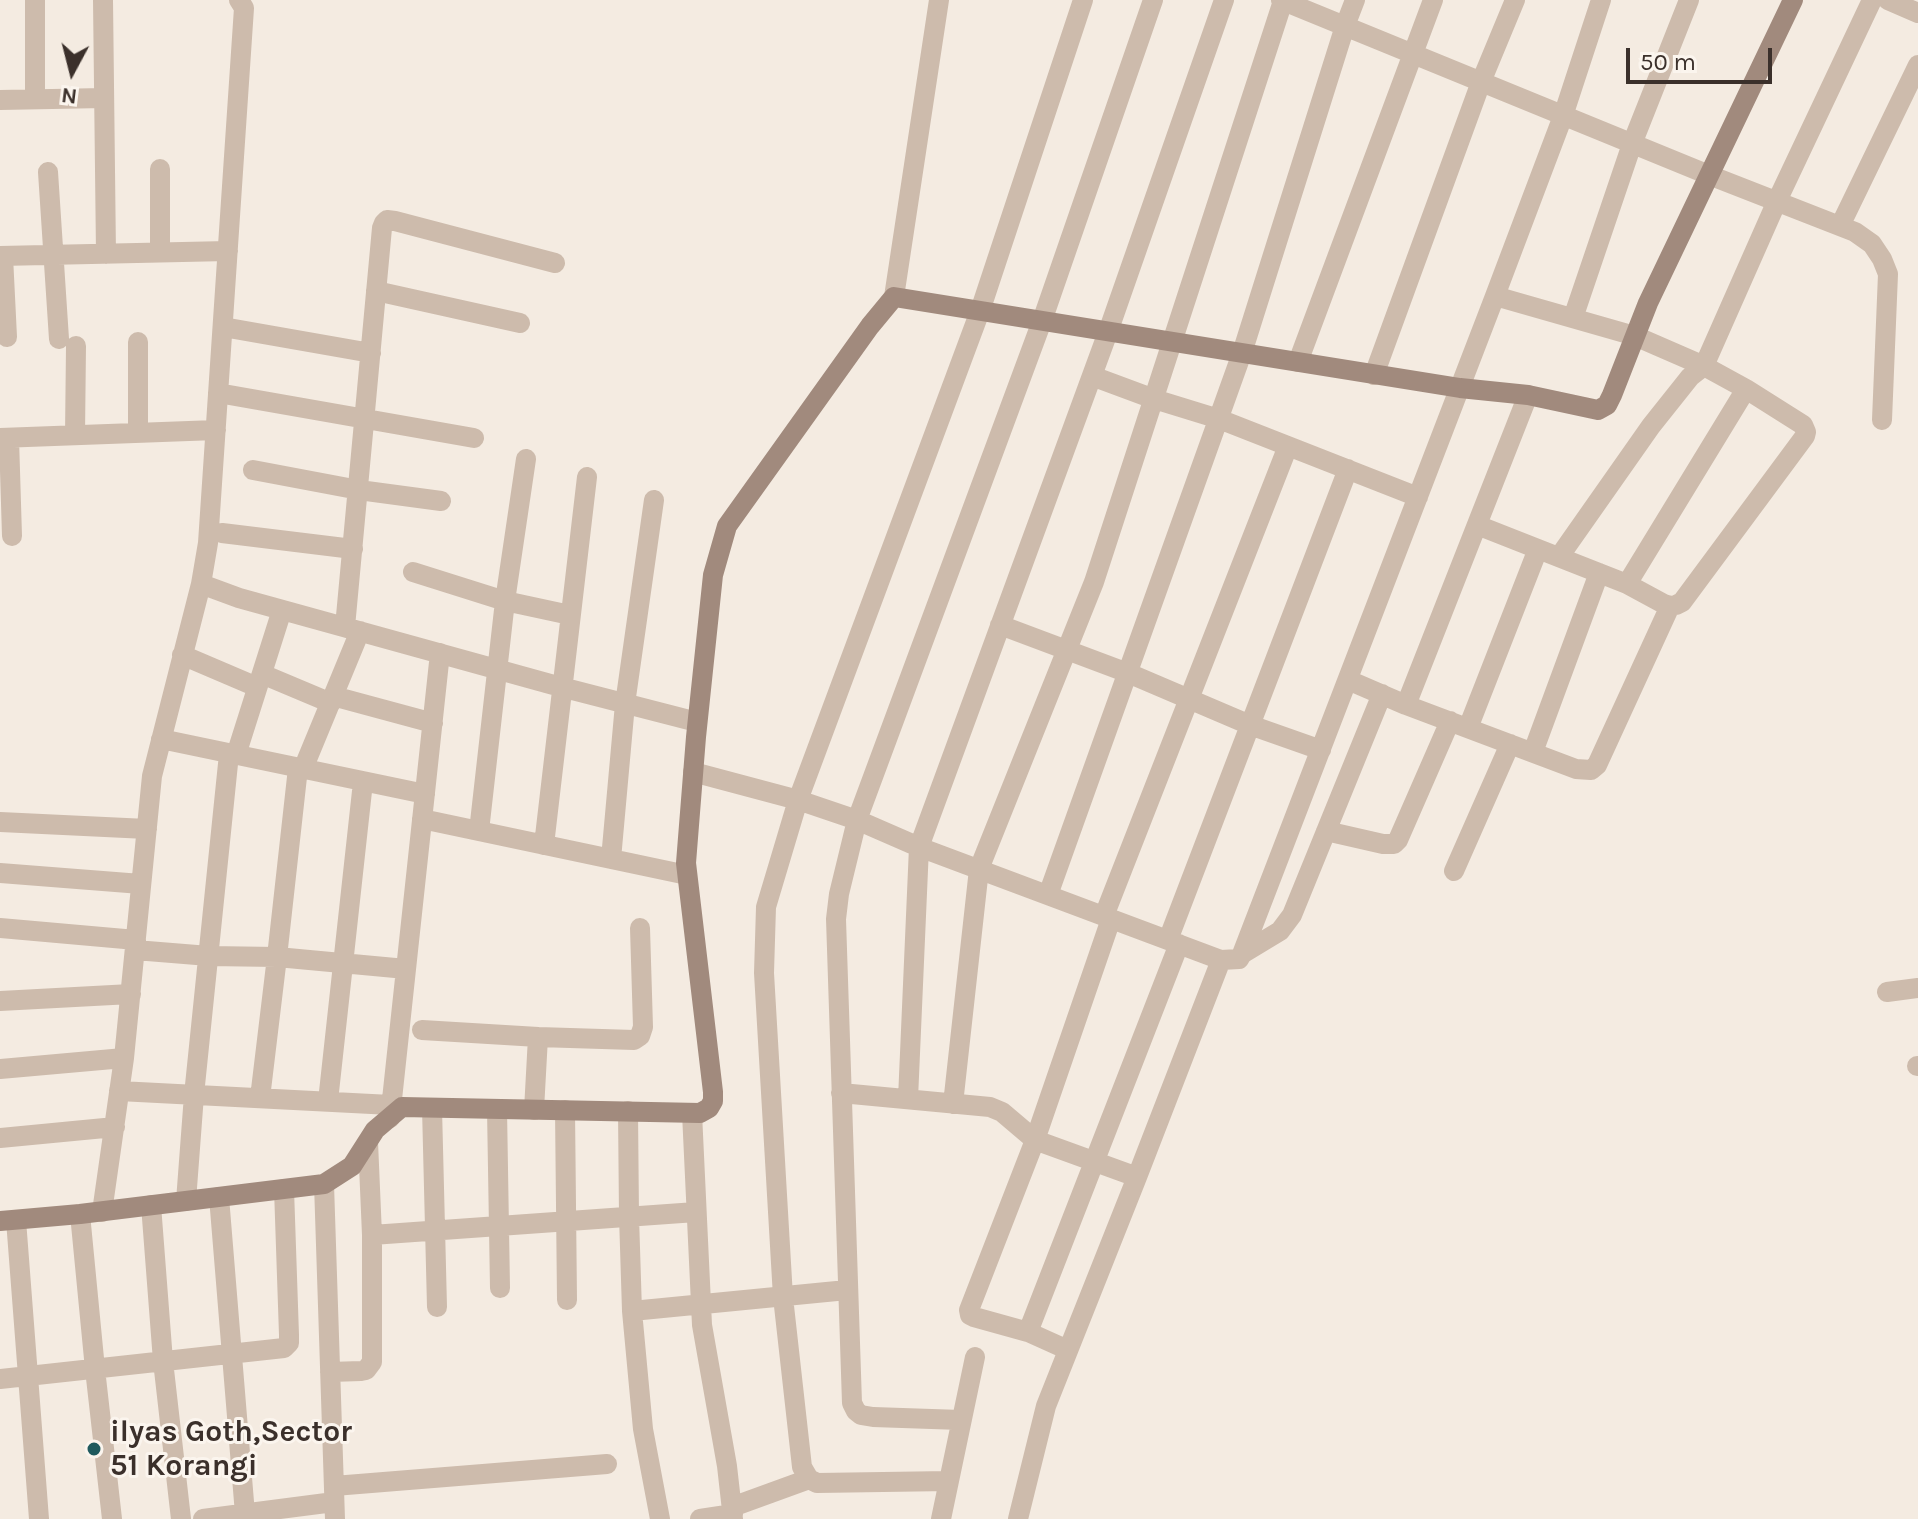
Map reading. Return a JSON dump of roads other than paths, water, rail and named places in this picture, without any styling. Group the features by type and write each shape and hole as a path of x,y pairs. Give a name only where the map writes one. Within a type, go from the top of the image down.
{"street":[{"path":"35,0 35,99"},
{"path":"103,0 106,254"},
{"path":"102,1212 124,1058 152,776 201,584 208,543 244,8 239,0"},
{"path":"119,1091 328,1101 390,1111 402,1107 700,1113 709,1108 713,1101 686,863 713,575 727,526 894,297 939,0"},
{"path":"949,1481 817,1483 809,1479 802,1467 783,1297 764,973 766,907 798,800 980,311 1083,0"},
{"path":"961,1420 873,1417 861,1415 852,1403 836,919 839,894 857,820 1042,321 1153,0"},
{"path":"908,1099 919,847 1108,332 1224,0"},
{"path":"953,1104 979,869 1094,582 1282,0 1855,232 1872,244 1888,274 1882,420"},
{"path":"1048,895 1242,353 1355,0"},
{"path":"1298,362 1433,0"},
{"path":"1374,375 1481,82 1515,0"},
{"path":"693,772 798,800 857,820 919,847 1221,960 1239,959 1563,116 1601,0"},
{"path":"1573,318 1632,144 1689,0"},
{"path":"894,297 1374,375 1528,395 1598,410 1607,405 1612,395 1648,303 1793,0"},
{"path":"1559,557 1651,426 1690,377 1704,366 1777,201 1872,0"},
{"path":"1888,0 1915,8"},
{"path":"1840,226 1918,65"},
{"path":"0,100 104,98"},
{"path":"160,169 160,252"},
{"path":"48,172 54,254 68,343 75,435"},
{"path":"260,1098 300,768 332,700 353,629 353,549 382,228 387,220 555,263"},
{"path":"7,337 2,256 228,251"},
{"path":"376,291 520,323"},
{"path":"1477,525 1627,584 1670,606 1682,602 1806,432 1803,425 1704,366 1635,336 1495,296"},
{"path":"223,327 371,353"},
{"path":"138,342 138,433"},
{"path":"1092,376 1219,419 1418,497"},
{"path":"1627,584 1746,389"},
{"path":"218,393 474,438"},
{"path":"1406,705 1528,395"},
{"path":"12,536 4,438 216,430"},
{"path":"1068,1350 1028,1332 974,1317 969,1310 1035,1140 1108,917 1189,698 1288,446"},
{"path":"479,831 496,669 526,459"},
{"path":"1028,1332 1250,725 1348,469"},
{"path":"253,470 359,490 441,501"},
{"path":"544,845 587,477"},
{"path":"611,859 625,704 654,500"},
{"path":"222,533 353,549"},
{"path":"1326,831 1383,844 1394,844 1398,840 1459,724 1538,549"},
{"path":"413,572 505,601 570,615"},
{"path":"1533,752 1599,573"},
{"path":"201,584 282,610 697,722"},
{"path":"1348,680 1510,744 1591,770 1597,765 1670,606"},
{"path":"186,1201 194,1095 232,754 282,610"},
{"path":"1000,625 1128,673 1250,725 1321,750"},
{"path":"39,1519 29,1376 8,1220 102,1212 324,1184 352,1166 390,1111 440,653"},
{"path":"182,655 332,700 433,723"},
{"path":"1242,954 1280,931 1287,923 1382,694"},
{"path":"161,739 425,794"},
{"path":"1454,871 1510,744"},
{"path":"328,1101 363,782"},
{"path":"422,819 687,875"},
{"path":"0,822 147,829"},
{"path":"0,873 141,884"},
{"path":"0,928 209,956 277,957 406,969"},
{"path":"422,1030 634,1040 640,1036 643,1027 640,928"},
{"path":"1018,1519 1046,1406 1221,960"},
{"path":"1887,992 1918,988"},
{"path":"0,1001 131,994"},
{"path":"534,1110 538,1037"},
{"path":"0,1069 124,1058"},
{"path":"841,1093 990,1107 997,1109 1035,1140 1137,1177"},
{"path":"432,1108 437,1307"},
{"path":"497,1109 500,1288"},
{"path":"565,1110 567,1300"},
{"path":"628,1111 632,1311 643,1429 660,1519"},
{"path":"692,1113 702,1325 733,1513"},
{"path":"0,1138 115,1127"},
{"path":"330,1372 366,1370 372,1362 368,1142"},
{"path":"324,1184 334,1502"},
{"path":"0,1379 284,1348 289,1343 284,1189"},
{"path":"219,1197 245,1514"},
{"path":"151,1205 163,1361 181,1519"},
{"path":"372,1235 696,1212"},
{"path":"80,1214 112,1519"},
{"path":"632,1311 847,1290"},
{"path":"941,1519 975,1357"},
{"path":"203,1519 607,1464"},
{"path":"700,1519 733,1513 809,1479"}],"place":[{"name":"ilyas Goth,Sector 51 Korangi","path":"94,1449"}]}
